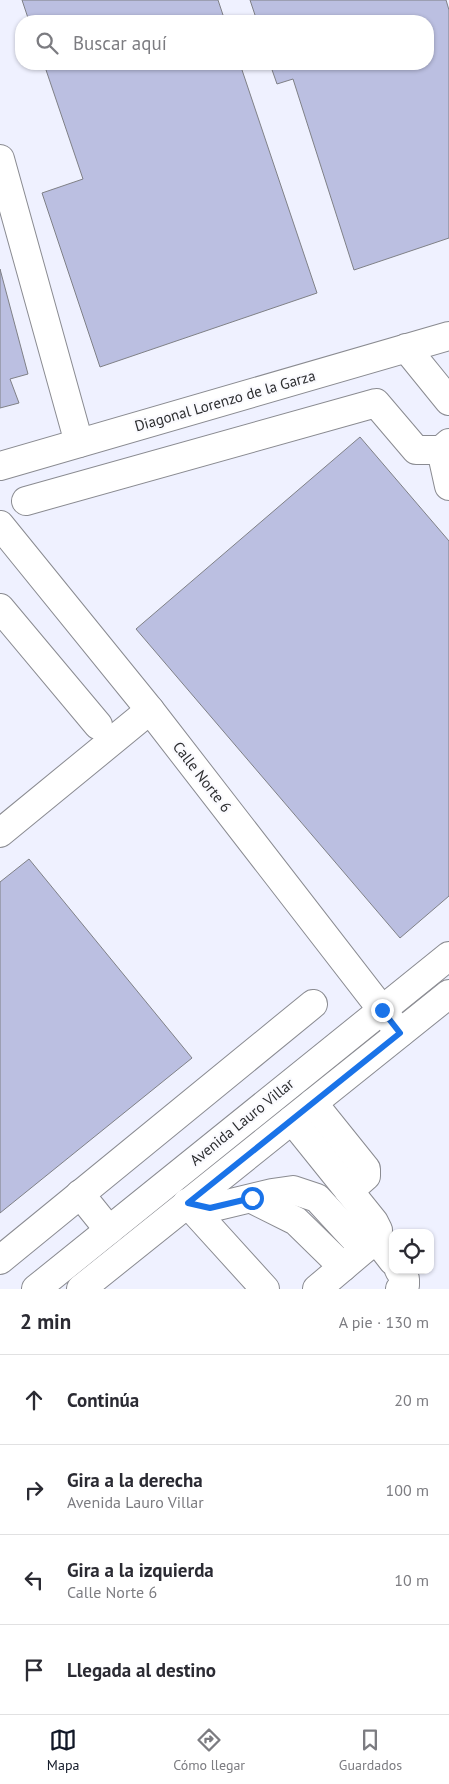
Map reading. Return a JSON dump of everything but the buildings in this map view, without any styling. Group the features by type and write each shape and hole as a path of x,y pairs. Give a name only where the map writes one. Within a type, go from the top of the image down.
{"street":[{"path":"0,159 10,233 79,443"},
{"name":"Diagonal Lorenzo de la Garza","path":"0,466 449,336"},
{"path":"406,348 449,401"},
{"path":"26,500 376,403 416,450 445,446 449,486"},
{"name":"Calle Norte 6","path":"0,525 150,710 400,1033"},
{"path":"0,608 98,725"},
{"path":"0,832 150,710"},
{"name":"Avenida Lauro Villar","path":"36,1289 449,956"},
{"name":"Avenida Lauro Villar","path":"81,1289 449,994"},
{"path":"0,1260 313,1004"},
{"path":"313,1103 366,1169 366,1176 349,1191"},
{"path":"292,1120 374,1222 378,1230 370,1244 317,1289"},
{"path":"169,1181 264,1289"},
{"path":"188,1203 210,1208 272,1193 293,1190 317,1198 389,1258"},
{"path":"80,1194 109,1230"},
{"path":"252,1198 296,1221 343,1267"},
{"path":"400,1289 404,1285 405,1279 402,1274"}],"shaded area":[{"path":"0,0 449,0 449,1289 0,1289"}],"route":[{"path":"252,1198 210,1208 188,1203 400,1033 382,1010"}]}
